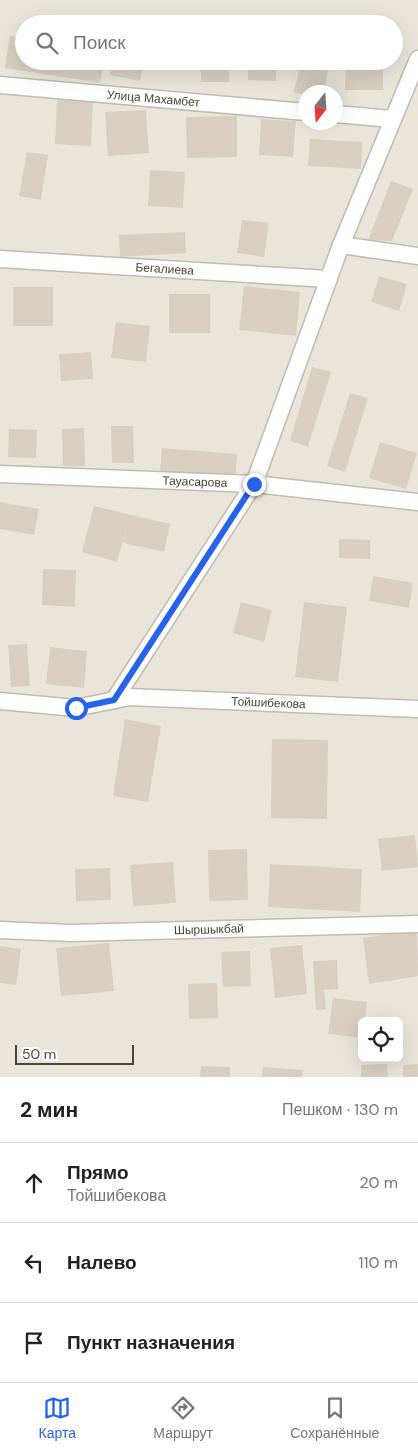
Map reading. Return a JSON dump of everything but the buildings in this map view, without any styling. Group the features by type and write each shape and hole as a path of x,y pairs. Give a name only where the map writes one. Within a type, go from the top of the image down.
{"street":[{"path":"114,700 254,484 341,245 418,58"},
{"name":"Улица Махамбет","path":"0,85 298,111"},
{"path":"343,115 392,119"},
{"path":"341,245 418,256"},
{"name":"Бегалиева","path":"0,259 329,279"},
{"name":"Тауасарова","path":"0,474 254,484 418,502"},
{"name":"Тойшибекова","path":"0,701 76,708 129,697 418,709"},
{"name":"Шыршыкбай","path":"0,930 71,934 418,924"}],"shaded area":[{"path":"0,0 418,0 418,1077 0,1077"}],"route":[{"path":"76,708 114,700 254,484"}]}
